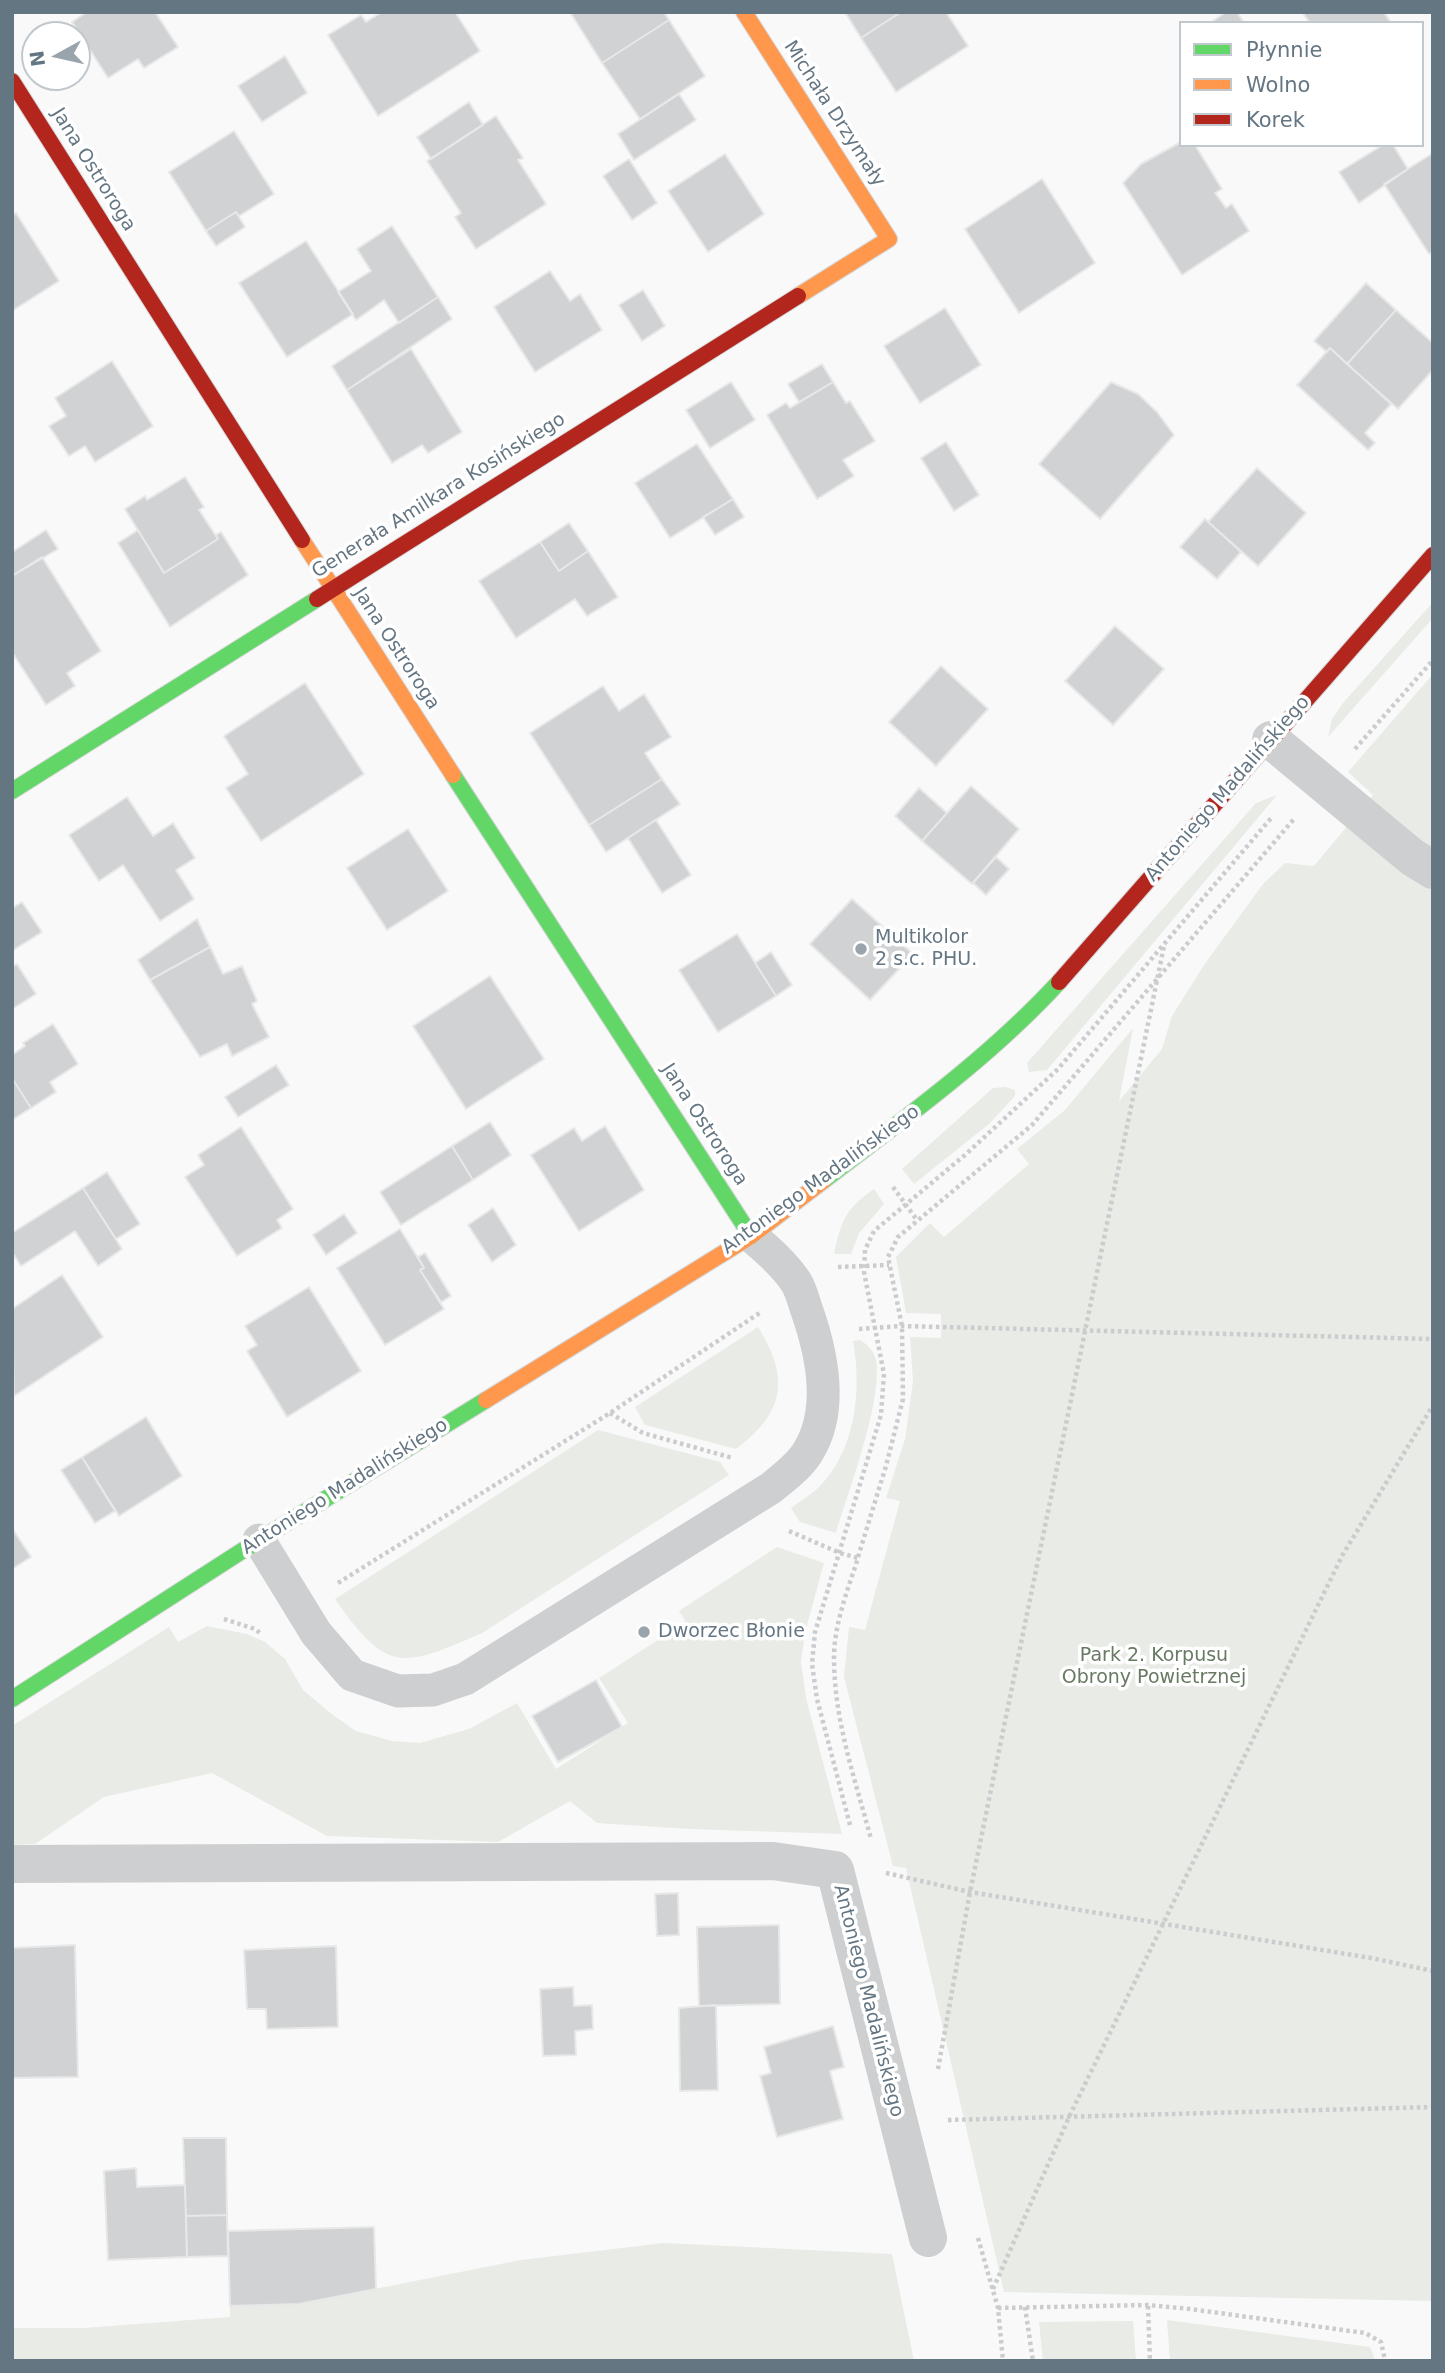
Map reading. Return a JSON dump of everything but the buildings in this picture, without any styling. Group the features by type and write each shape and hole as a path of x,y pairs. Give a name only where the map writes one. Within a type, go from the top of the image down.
{"street":[{"name":"Michała Drzymały","path":"744,12 890,239"},
{"name":"Jana Ostroroga","path":"12,81 332,588 751,1236"},
{"name":"Generała Amilkara Kosińskiego","path":"12,791 890,239"},
{"name":"Antoniego Madalińskiego","path":"12,1699 260,1540 751,1236 918,1109 1002,1041 1116,916 1433,555"},
{"path":"1271,740 1412,857 1433,870"},
{"name":"Antoniego Madalińskiego","path":"12,1864 773,1861 848,1869 928,2238"}],"lane":[{"path":"260,1540 316,1633 352,1675 398,1691 433,1690 465,1679 764,1493 794,1469 809,1450 817,1429 823,1372 816,1336 798,1284 776,1257 751,1236"}],"path":[{"path":"873,1845 840,1726 834,1656 842,1607 886,1466 903,1399 902,1326 888,1258 898,1237 1032,1125 1433,660"},
{"path":"937,2072 970,1892 1164,945 1081,1043 1033,1094 874,1231 865,1250 864,1272 884,1374 881,1415 816,1632 812,1664 848,1869 970,1892 1371,1958 1433,1971"},
{"path":"260,1633 610,1413 798,1284 835,1267 889,1265"},
{"path":"756,1315 764,1321"},
{"path":"816,1336 902,1326 1433,1339"},
{"path":"993,2290 1069,2117 1342,1556 1433,1405"},
{"path":"610,1413 643,1433 738,1460"},
{"path":"840,1553 858,1558"},
{"path":"948,2120 1433,2107"},
{"path":"945,2108 951,2133"},
{"path":"977,2233 998,2308 1003,2361"},
{"path":"998,2308 1148,2305 1190,2309 1365,2333 1381,2342 1385,2360"},
{"path":"1148,2305 1150,2361"},
{"path":"1025,2307 1033,2361"}],"green space":[{"path":"1433,602 1433,618 1328,737 1332,719 1343,703"},
{"name":"Park 2. Korpusu Obrony Powietrznej","path":"1433,674 1433,2301 1004,2292 906,1868 893,1866 844,1677 849,1627 865,1630 900,1501 886,1498 905,1439 913,1381 910,1337 941,1338 941,1314 906,1313 896,1257 930,1223 944,1237 1029,1164 1017,1149 1065,1110 1133,1028 1119,1101 1162,1049 1172,1016 1204,965 1263,884 1285,863 1314,866 1373,795 1348,772"},
{"path":"1277,795 1047,1070 1029,1072 1027,1063 1256,803"},
{"path":"993,1088 1015,1090 1015,1096 989,1124 914,1184 902,1169"},
{"path":"874,1189 884,1204 859,1233 851,1254 834,1254 846,1216"},
{"path":"758,1327 775,1363 777,1394 765,1422 736,1449 645,1425 635,1407"},
{"path":"860,1340 874,1354 877,1378 870,1422 836,1533 800,1522 791,1508 817,1489 830,1474 848,1439 856,1400 853,1341"},
{"path":"598,1430 720,1462 729,1475 482,1633 433,1653 398,1657 383,1652 369,1641 335,1599"},
{"path":"777,1547 824,1563 805,1632 801,1662 806,1698 842,1834 597,1823 570,1801 498,1842 327,1836 212,1773 104,1797 35,1844 12,1845 12,1726 169,1627 178,1642 207,1626 247,1634 265,1642 285,1659 303,1690 333,1715 356,1731 392,1741 420,1743 469,1729 517,1703 556,1769 628,1723 599,1678 686,1622 679,1611"},
{"path":"664,2243 892,2254 914,2361 12,2361 12,2328 84,2328 230,2317 230,2306 299,2304 521,2260"},
{"path":"1167,2320 1370,2347 1375,2360 1170,2361"},
{"path":"1133,2321 1136,2361 1043,2361 1039,2322"}],"traffic: fast":[{"path":"12,791 317,599"},
{"path":"453,775 751,1236"},
{"path":"823,1181 975,1062 1059,982"},
{"path":"12,1699 259,1540 486,1400"}],"traffic: slow":[{"path":"744,12 889,239 798,296"},
{"path":"302,540 453,775"},
{"path":"486,1400 751,1236 823,1181"}],"traffic: jam":[{"path":"12,81 302,540"},
{"path":"317,599 798,296"},
{"path":"1059,982 1433,555"}],"place":[{"name":"Multikolor 2 s.c. PHU.","path":"861,949"},
{"name":"Dworzec Błonie","path":"644,1632"}]}
